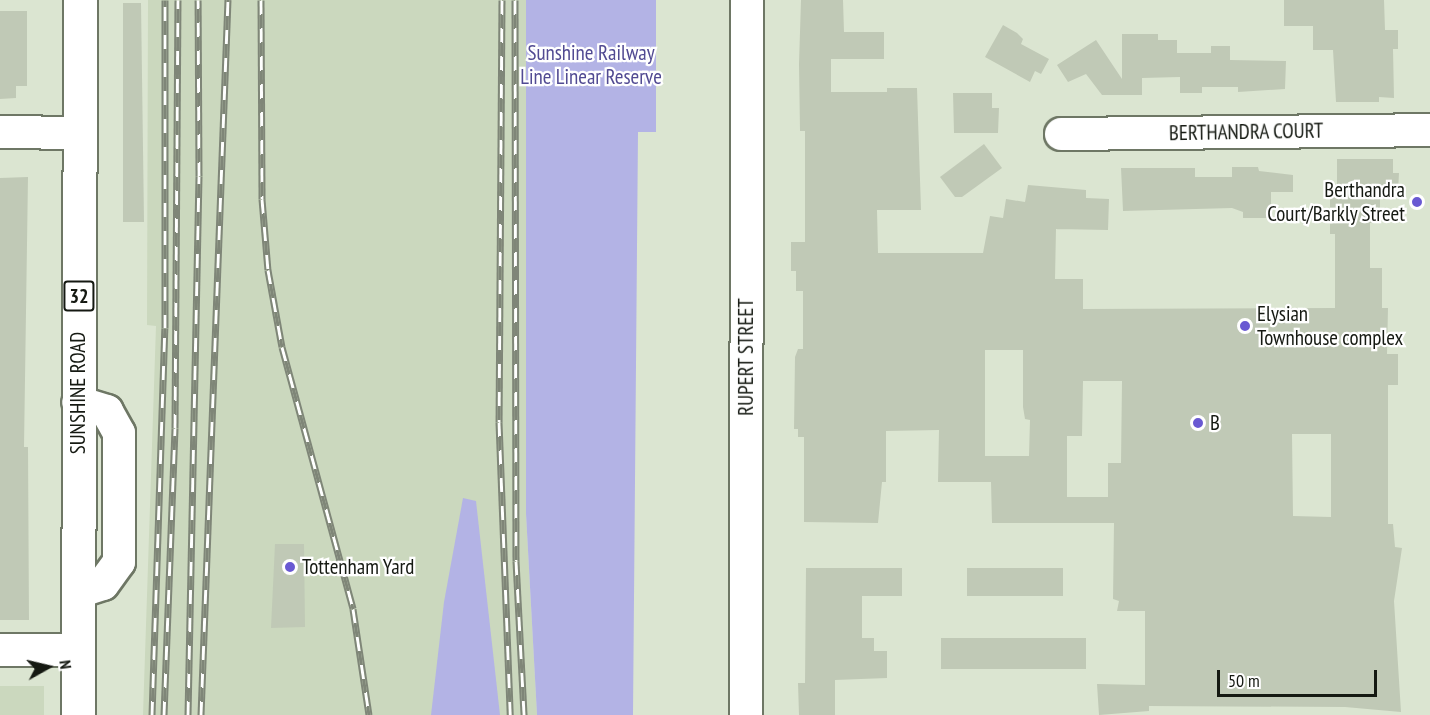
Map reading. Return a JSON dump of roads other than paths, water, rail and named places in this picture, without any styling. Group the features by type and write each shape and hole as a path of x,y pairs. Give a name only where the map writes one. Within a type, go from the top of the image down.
{"main road":[{"name":"SUNSHINE ROAD","path":"78,715 80,0"}],"street":[{"name":"RUPERT STREET","path":"746,715 747,0"},
{"name":"BERTHANDRA COURT","path":"1061,134 1430,130"},
{"path":"0,132 79,133"},
{"path":"0,651 78,650"}],"railway":[{"path":"152,715 165,328 165,0"},
{"path":"164,715 175,428 178,0"},
{"path":"188,715 199,176 198,0"},
{"path":"201,715 228,0"},
{"path":"261,0 262,199 268,270 282,347 353,609 369,715"},
{"path":"502,0 499,422 510,715"},
{"path":"515,0 516,561 524,715"}],"place":[{"name":"Berthandra Court/Barkly Street","path":"1417,202"},
{"name":"Elysian Townhouse complex","path":"1245,326"},
{"name":"B","path":"1198,423"},
{"name":"Tottenham Yard","path":"290,567"}],"park label":[{"name":"Sunshine Railway Line Linear Reserve","path":"591,65"}]}
